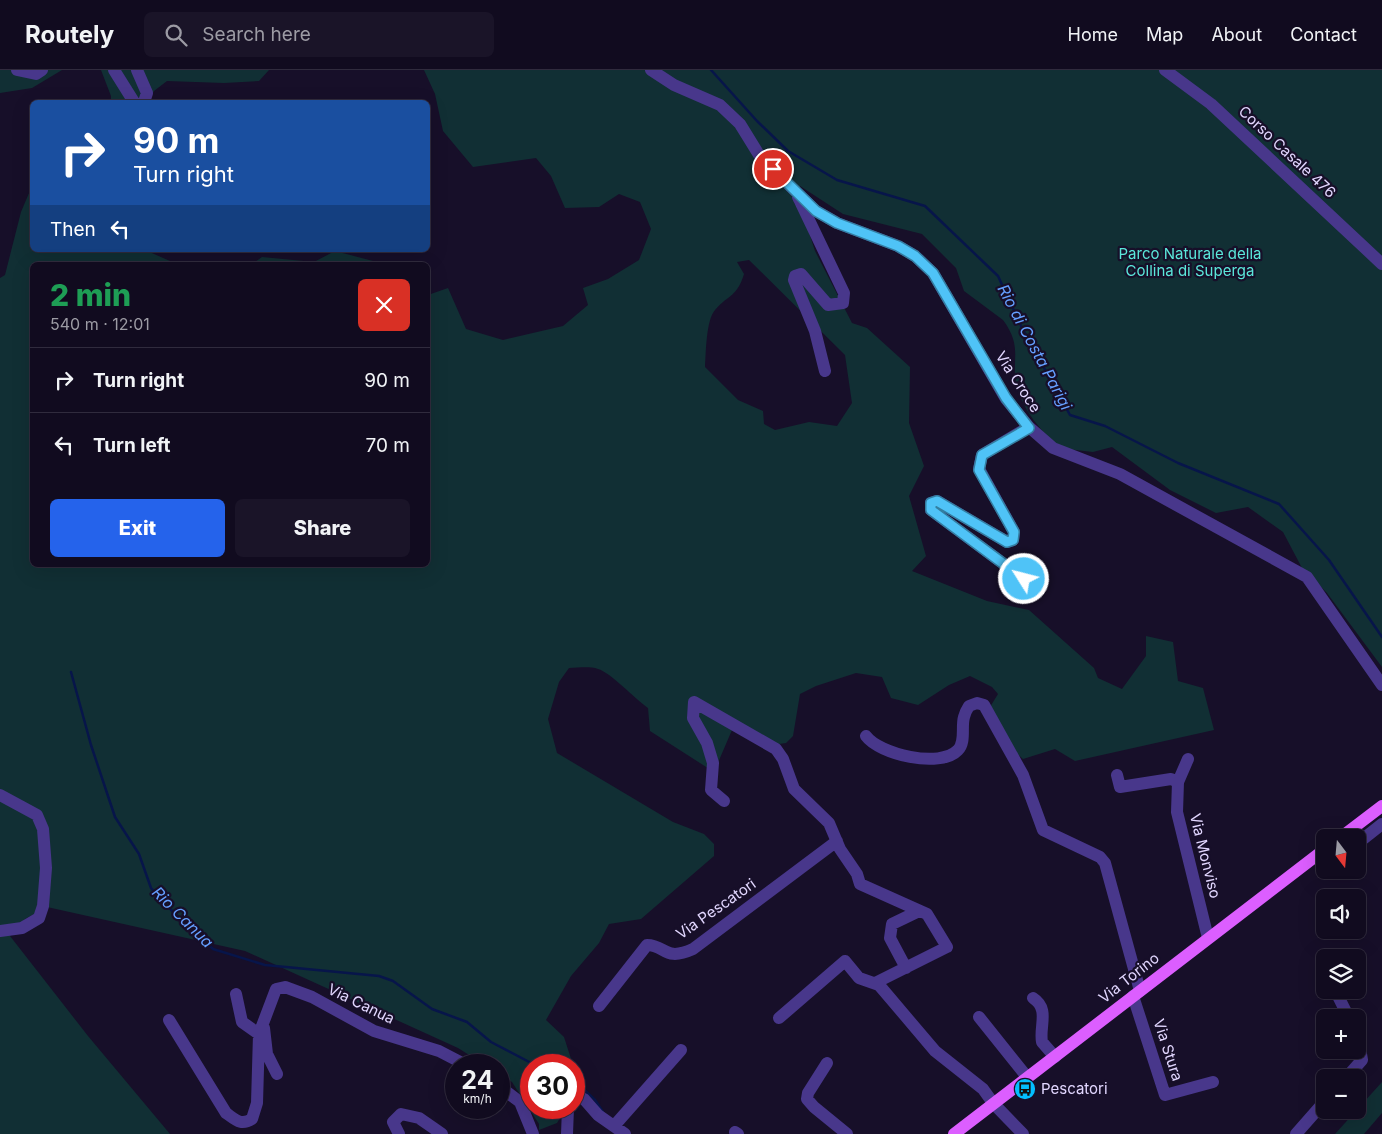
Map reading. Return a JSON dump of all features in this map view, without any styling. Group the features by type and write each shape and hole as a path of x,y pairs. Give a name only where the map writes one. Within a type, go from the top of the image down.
{"main road":[{"path":"1352,829 1382,806"},
{"name":"Via Torino","path":"954,1134 1316,856"}],"street":[{"path":"17,70 36,74 42,70"},
{"path":"114,70 133,100"},
{"path":"137,70 146,85 147,93 145,100"},
{"name":"Via Croce","path":"651,70 674,85 720,105 740,124 761,158 816,211 837,223 898,246 915,256 933,273 1006,398 1029,428 1053,448 1120,474 1307,577 1382,685"},
{"name":"Corso Casale 476","path":"1165,70 1211,104 1382,264"},
{"path":"798,192 798,199 844,293 843,303 828,306 801,274 795,276 794,280 815,331 825,371"},
{"path":"1024,579 931,510 931,503 937,501 1007,542 1013,540 1014,532 979,470 979,461 982,455 1029,428"},
{"path":"724,801 711,790 713,762 707,743 693,718 694,702 776,749 783,759 794,789 828,823 857,874 860,884 926,914 947,947 875,983"},
{"path":"866,736 871,743 895,755 928,758 947,757 958,750 962,743 964,717 969,706 977,703 984,705 1023,775 1044,830 1100,858 1105,863 1137,993"},
{"name":"Via Monviso","path":"1188,759 1178,782 1177,812 1208,938"},
{"path":"1117,775 1120,787 1171,779 1178,782"},
{"path":"0,795 37,815 43,829 46,868 43,906 39,918 22,928 0,931"},
{"path":"1361,822 1370,834"},
{"path":"1366,837 1382,824"},
{"name":"Via Pescatori","path":"600,1006 647,945 652,945 666,953 684,953 693,949 837,841"},
{"path":"906,968 890,938 892,924 919,911"},
{"path":"779,1018 845,962 859,978 879,984 936,1051 984,1089 993,1103 1023,1134"},
{"name":"Via Canua","path":"169,1020 226,1113 239,1122 246,1123 252,1119 256,1103 260,1028 276,989 285,987 312,997 374,1031 445,1054"},
{"name":"Via Stura","path":"1137,993 1165,1095 1213,1082"},
{"path":"236,994 242,1022 247,1028 260,1028 265,1031 267,1054 277,1074"},
{"path":"1033,998 1039,1002 1043,1014 1042,1042 1055,1057"},
{"path":"979,1017 1027,1077"},
{"path":"585,1100 598,1115 618,1131 681,1050"},
{"path":"1354,1069 1362,1059"},
{"path":"827,1063 808,1094 807,1099 847,1134"},
{"path":"510,1094 520,1102 533,1134"},
{"path":"1296,1134 1316,1111"},
{"path":"399,1134 393,1122 401,1114 419,1118 442,1134"},
{"path":"567,1134 568,1119"}],"green space":[{"path":"0,70 62,70 32,88 0,93"},
{"path":"101,70 269,70 259,81 224,83 167,81 154,91 149,100 111,100"},
{"name":"Parco Naturale della Collina di Superga","path":"424,70 1382,70 1382,667 1327,593 1302,568 1283,532 1248,507 1216,513 1170,490 1112,447 1093,452 1058,448 1034,420 1020,397 1015,378 1015,347 1009,330 1003,320 964,291 956,268 922,234 843,214 800,186 794,203 804,217 815,251 852,323 867,328 910,367 909,423 924,466 909,496 926,556 912,571 987,601 1029,610 1094,668 1098,678 1122,689 1146,656 1146,636 1173,642 1178,681 1203,688 1214,730 1075,761 1055,749 1023,759 996,735 990,707 998,694 992,687 970,676 949,685 918,705 891,698 882,677 856,673 816,686 800,694 793,736 786,743 765,746 732,730 714,772 650,731 648,708 609,675 595,668 569,668 559,682 548,719 557,753 673,822 704,834 714,844 714,856 641,919 609,924 599,943 571,976 546,1020 564,1037 569,1054 520,1054 520,1094 510,1081 510,1054 468,1054 245,951 47,907 25,919 10,936 88,1036 170,1134 0,1134 0,278 5,275 21,212 30,191 30,252 150,252 172,262 30,262 30,567 430,567 430,294 448,288 466,329 503,340 563,326 588,305 583,288 608,279 639,260 651,229 640,202 619,194 599,207 565,208 551,176 536,158 473,167 443,131 435,94","holes":["749,260 845,355 852,403 837,426 809,422 775,430 764,424 763,411 738,400 705,367 707,337 712,315 735,291 744,274 737,262"]},
{"path":"333,252 339,252 373,262 314,262"},
{"path":"262,257 314,262 255,262"},
{"path":"1382,1082 1382,1113 1364,1134 1335,1134 1349,1119 1366,1119 1366,1100"},
{"path":"536,1119 559,1119 557,1123 539,1130 539,1124"}],"waterway":[{"name":"Rio di Costa Parigi","path":"711,70 757,121 788,151 837,180 925,206 998,276 1022,328 1070,415 1105,426 1178,463 1279,504 1329,560 1382,637"},
{"name":"Rio Canua","path":"71,672 91,745 115,817 139,854 151,888 166,905 213,949 265,965 379,976 393,981 432,1009 467,1022 491,1042 520,1057"},
{"name":"Rio Canua","path":"585,1090 595,1100 603,1112"}],"place":[{"name":"Pescatori","path":"1025,1089"}],"route":[{"path":"773,169 816,211 837,223 898,246 915,256 933,273 1006,398 1029,428 982,455 979,461 979,470 1014,532 1013,540 1007,542 937,501 931,503 931,510 1024,579"}]}
